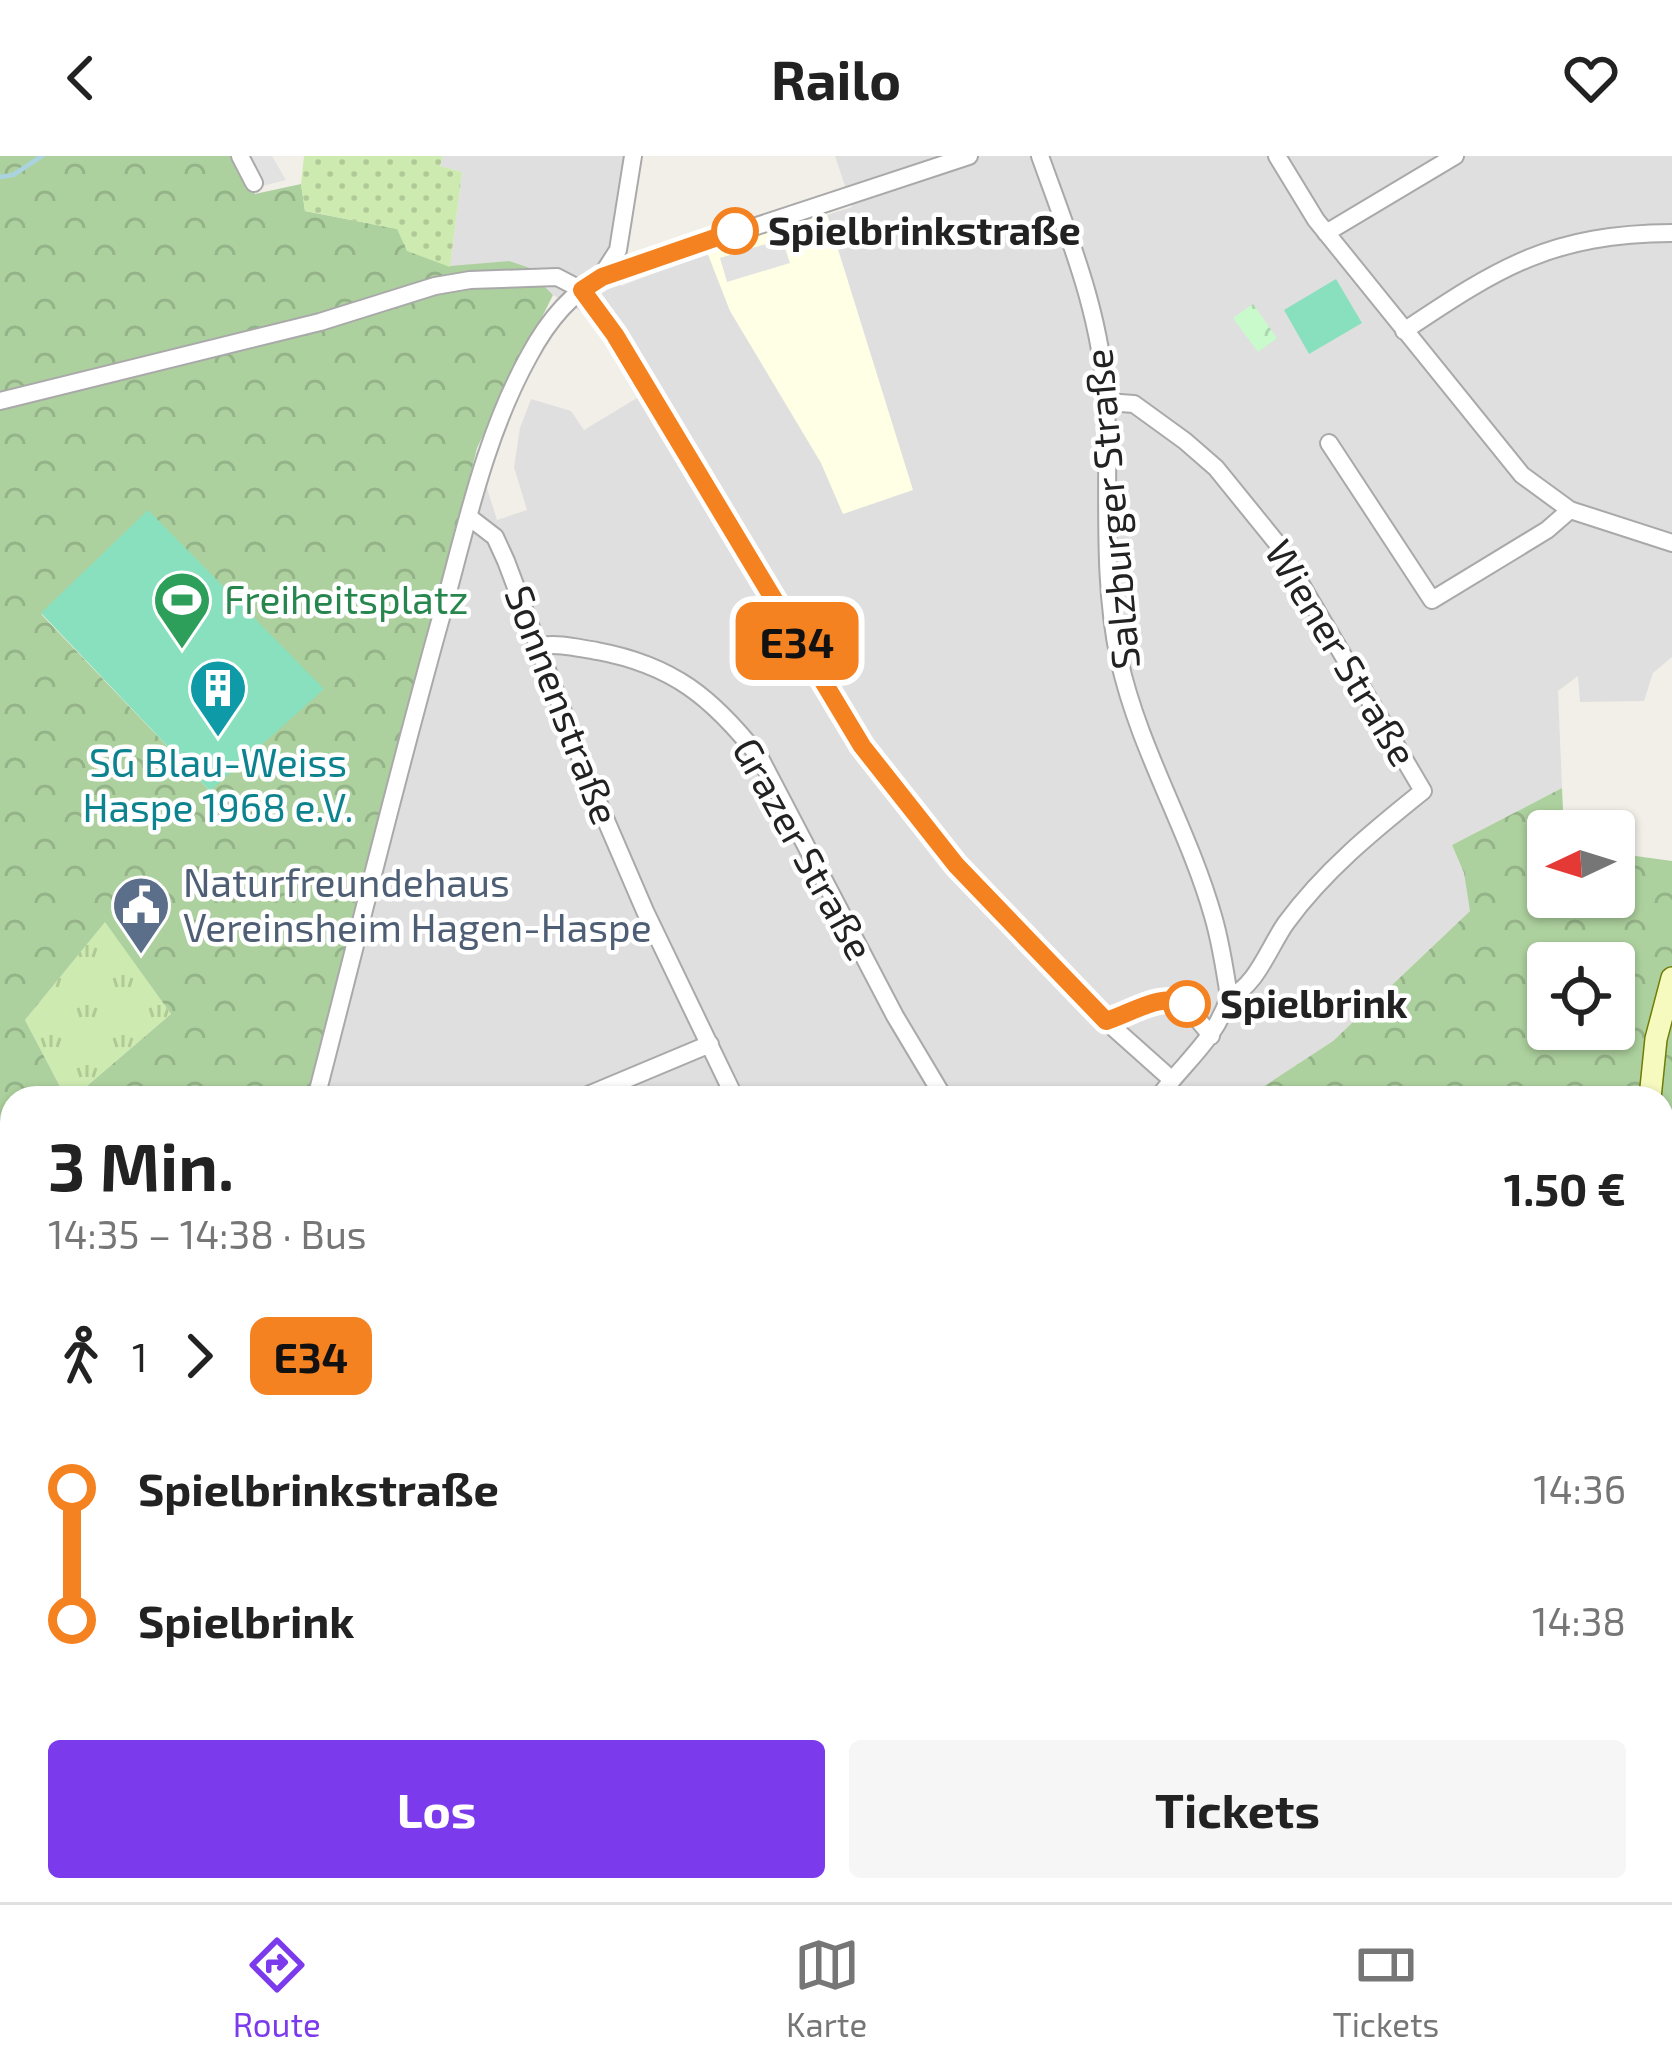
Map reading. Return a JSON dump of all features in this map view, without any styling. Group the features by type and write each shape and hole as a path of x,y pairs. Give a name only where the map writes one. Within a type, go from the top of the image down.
{"main road":[{"path":"1651,1086 1656,1039 1672,978"}],"street":[{"path":"240,156 254,183"},
{"path":"602,277 618,250 633,156"},
{"path":"319,1086 469,517 501,418 528,357 562,307 602,277 969,156"},
{"name":"Salzburger Straße","path":"1040,156 1086,283 1106,401 1108,554 1118,652 1132,712 1213,915 1229,998"},
{"path":"1277,156 1327,233 1522,475 1570,510 1672,543"},
{"path":"1327,233 1455,156"},
{"path":"1404,331 1498,270 1533,255 1621,233 1672,233"},
{"path":"0,401 320,322 435,286 501,277 556,277 582,290 615,335 862,746 956,865 1106,1021 1171,1079"},
{"name":"Wiener Straße","path":"1106,401 1134,404 1185,441 1252,508 1423,791 1350,850 1286,922 1242,992 1229,998 1198,1055 1166,1086"},
{"path":"1329,443 1432,600 1547,530 1570,510"},
{"name":"Sonnenstraße","path":"469,517 495,537 589,781 729,1086"},
{"name":"Grazer Straße","path":"540,646 557,644 628,657 700,692 730,720 760,758 937,1086"},
{"path":"1106,1021 1157,1001 1178,1000 1195,1011 1211,1036"},
{"path":"610,1086 710,1045"}],"shaded area":[{"path":"243,156 272,156 286,180 262,186"},
{"path":"443,156 628,156 609,256 621,286 707,252 852,207 835,156 1672,156 1672,657 1653,673 1644,701 1580,702 1578,676 1558,691 1562,788 1452,845 1464,873 1471,910 1333,1041 1264,1086 311,1086 467,482 486,485 497,520 527,510 514,467 520,428 531,399 571,411 584,430 637,398 597,321 509,261 450,267 462,172 440,166"},
{"path":"827,214 913,490 843,514 821,463 730,311 707,252"},
{"path":"782,239 790,263 727,282 720,258"}],"green space":[{"path":"0,156 234,156 255,194 301,184 305,211 398,229 450,266 509,261 542,272 542,284 553,295 477,448 319,1086 87,1086 171,1014 105,922 25,1020 60,1086 0,1086","holes":["41,614 323,689 209,790"]},
{"path":"304,156 443,156 440,166 462,172 450,267 407,251 397,229 305,211"},
{"path":"1336,279 1362,323 1309,354 1284,310"},
{"path":"1253,304 1277,338 1258,352 1233,318"},
{"name":"Freiheitsplatz","path":"148,510 324,689 210,791 41,613"},
{"path":"1562,788 1563,810 1527,810 1527,918 1635,918 1635,856 1672,861 1672,1086 1264,1086 1333,1041 1470,911 1464,873 1452,845"},
{"path":"105,921 171,1014 87,1086 60,1086 25,1020"}],"waterway":[{"path":"0,177 13,175 42,156"}],"bus line":[{"name":"E34","path":"735,231 602,277 582,290 615,335 862,746 956,865 1106,1021 1166,999 1187,1004"}],"place":[{"name":"Spielbrinkstraße","path":"735,231"},
{"name":"Freiheitsplatz","path":"182,651"},
{"name":"SG Blau-Weiss Haspe 1968 e.V.","path":"218,739"},
{"name":"Naturfreundehaus Vereinsheim Hagen-Haspe","path":"141,956"},
{"name":"Spielbrink","path":"1187,1004"}]}
